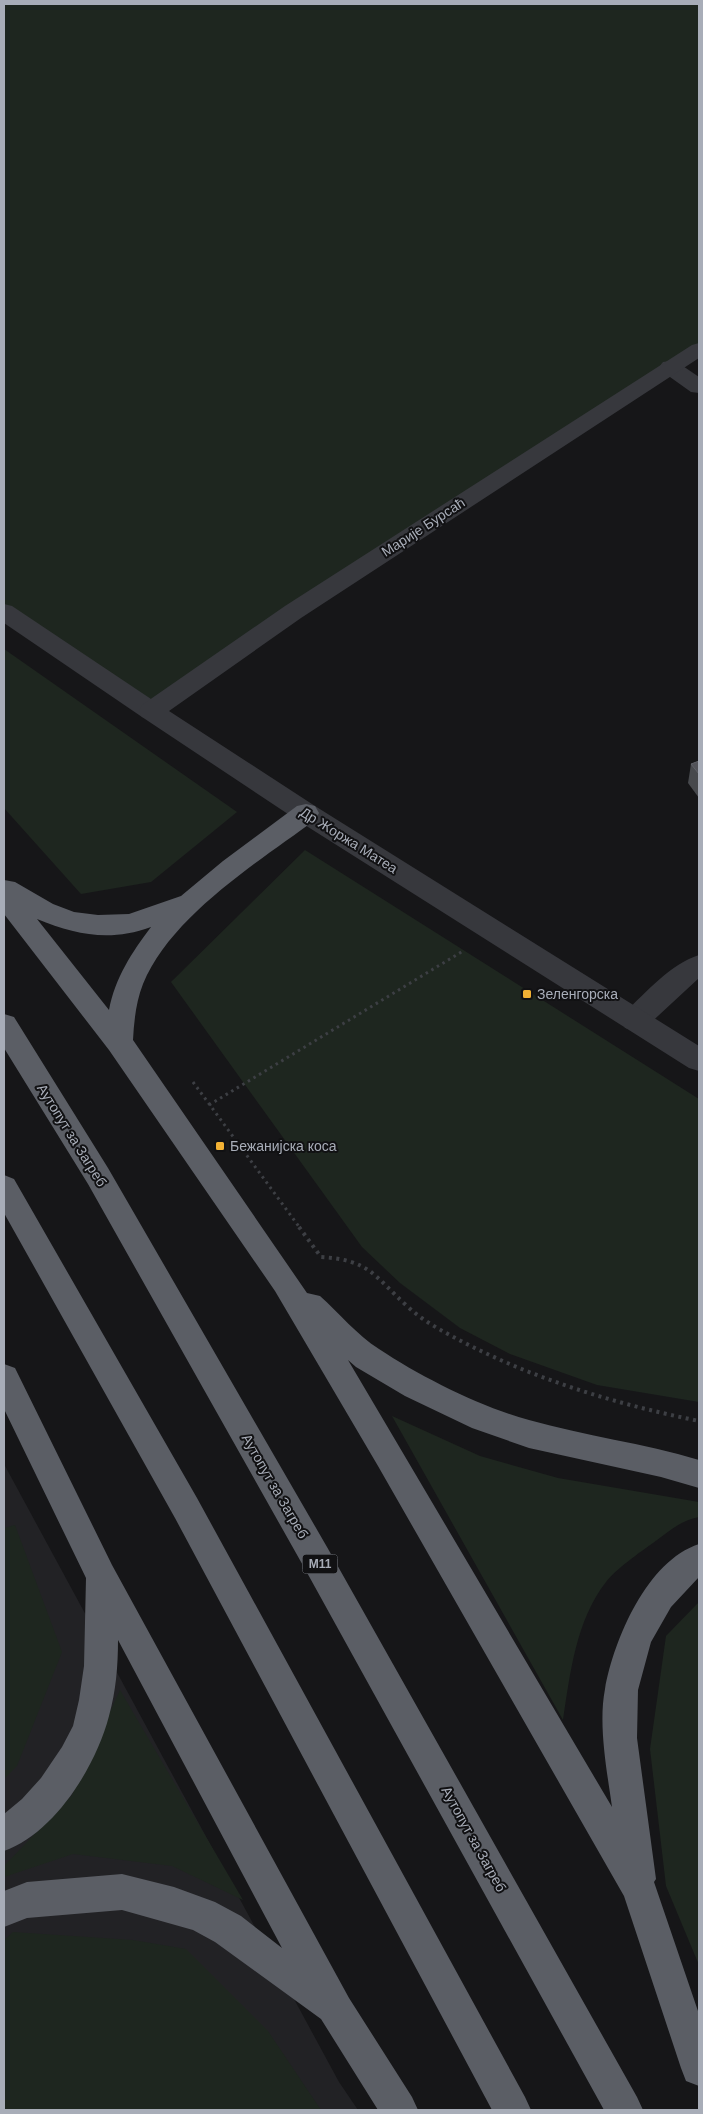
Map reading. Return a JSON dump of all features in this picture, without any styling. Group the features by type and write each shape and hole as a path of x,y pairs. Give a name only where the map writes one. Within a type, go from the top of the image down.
{"highway":[{"path":"119,1042 126,994 139,965 158,938 188,903 306,813"},
{"path":"4,888 44,912 71,922 98,925 130,924 188,903"},
{"path":"4,896 119,1042 285,1282 389,1456 639,1888 699,2068"},
{"name":"Аутопут за Загреб","path":"4,1024 103,1184 326,1576 624,2110"},
{"path":"4,1187 186,1508 512,2110"},
{"path":"285,1282 367,1358 416,1386 472,1414 529,1434 661,1463 699,1474"},
{"path":"4,1378 102,1576 336,2011 400,2110"},
{"path":"639,1888 636,1851 620,1738 621,1690 636,1637 655,1604 683,1570 699,1559"},
{"path":"4,1834 17,1827 48,1796 83,1741 92,1717 101,1651 102,1576"},
{"path":"4,1909 27,1900 122,1892 174,1905 202,1915 228,1928 336,2011"}],"street":[{"name":"Марије Бурсаћ","path":"151,711 293,612 699,349"},
{"path":"670,367 699,387"},
{"name":"Др Жоржа Матеа","path":"4,612 306,813 699,1060"},
{"path":"636,1020 685,974 699,965"}],"path":[{"path":"209,1105 493,932"},
{"path":"201,1093 321,1257 335,1256 354,1261 375,1272 419,1316 447,1334 517,1368 597,1397 699,1421"}],"shaded area":[{"path":"4,4 699,4 699,351 542,448 151,711 4,612"},
{"path":"4,649 237,812 151,882 81,894 4,808"},
{"path":"305,850 699,1099 699,1402 597,1385 510,1354 460,1328 400,1283 362,1247 171,982"},
{"path":"392,1416 480,1456 558,1478 699,1502 699,1517 675,1527 628,1561 610,1577 596,1597 581,1630 576,1648 563,1720"},
{"path":"4,1464 339,2082 358,2110 4,2110"},
{"path":"15,1525 62,1652 17,1766 4,1779 4,1528"},
{"path":"699,1602 699,1965 666,1886 650,1749 666,1636"},
{"path":"120,1690 243,1900 172,1866 73,1854 4,1877 4,1866 72,1795"},
{"path":"13,1932 133,1940 186,1949 268,2031 321,2110 4,2110 4,1940"}],"building":[{"path":"699,761 699,774 691,764"}],"place":[{"name":"Зеленгорска","path":"527,994"},
{"name":"Бежанијска коса","path":"220,1146"}]}
